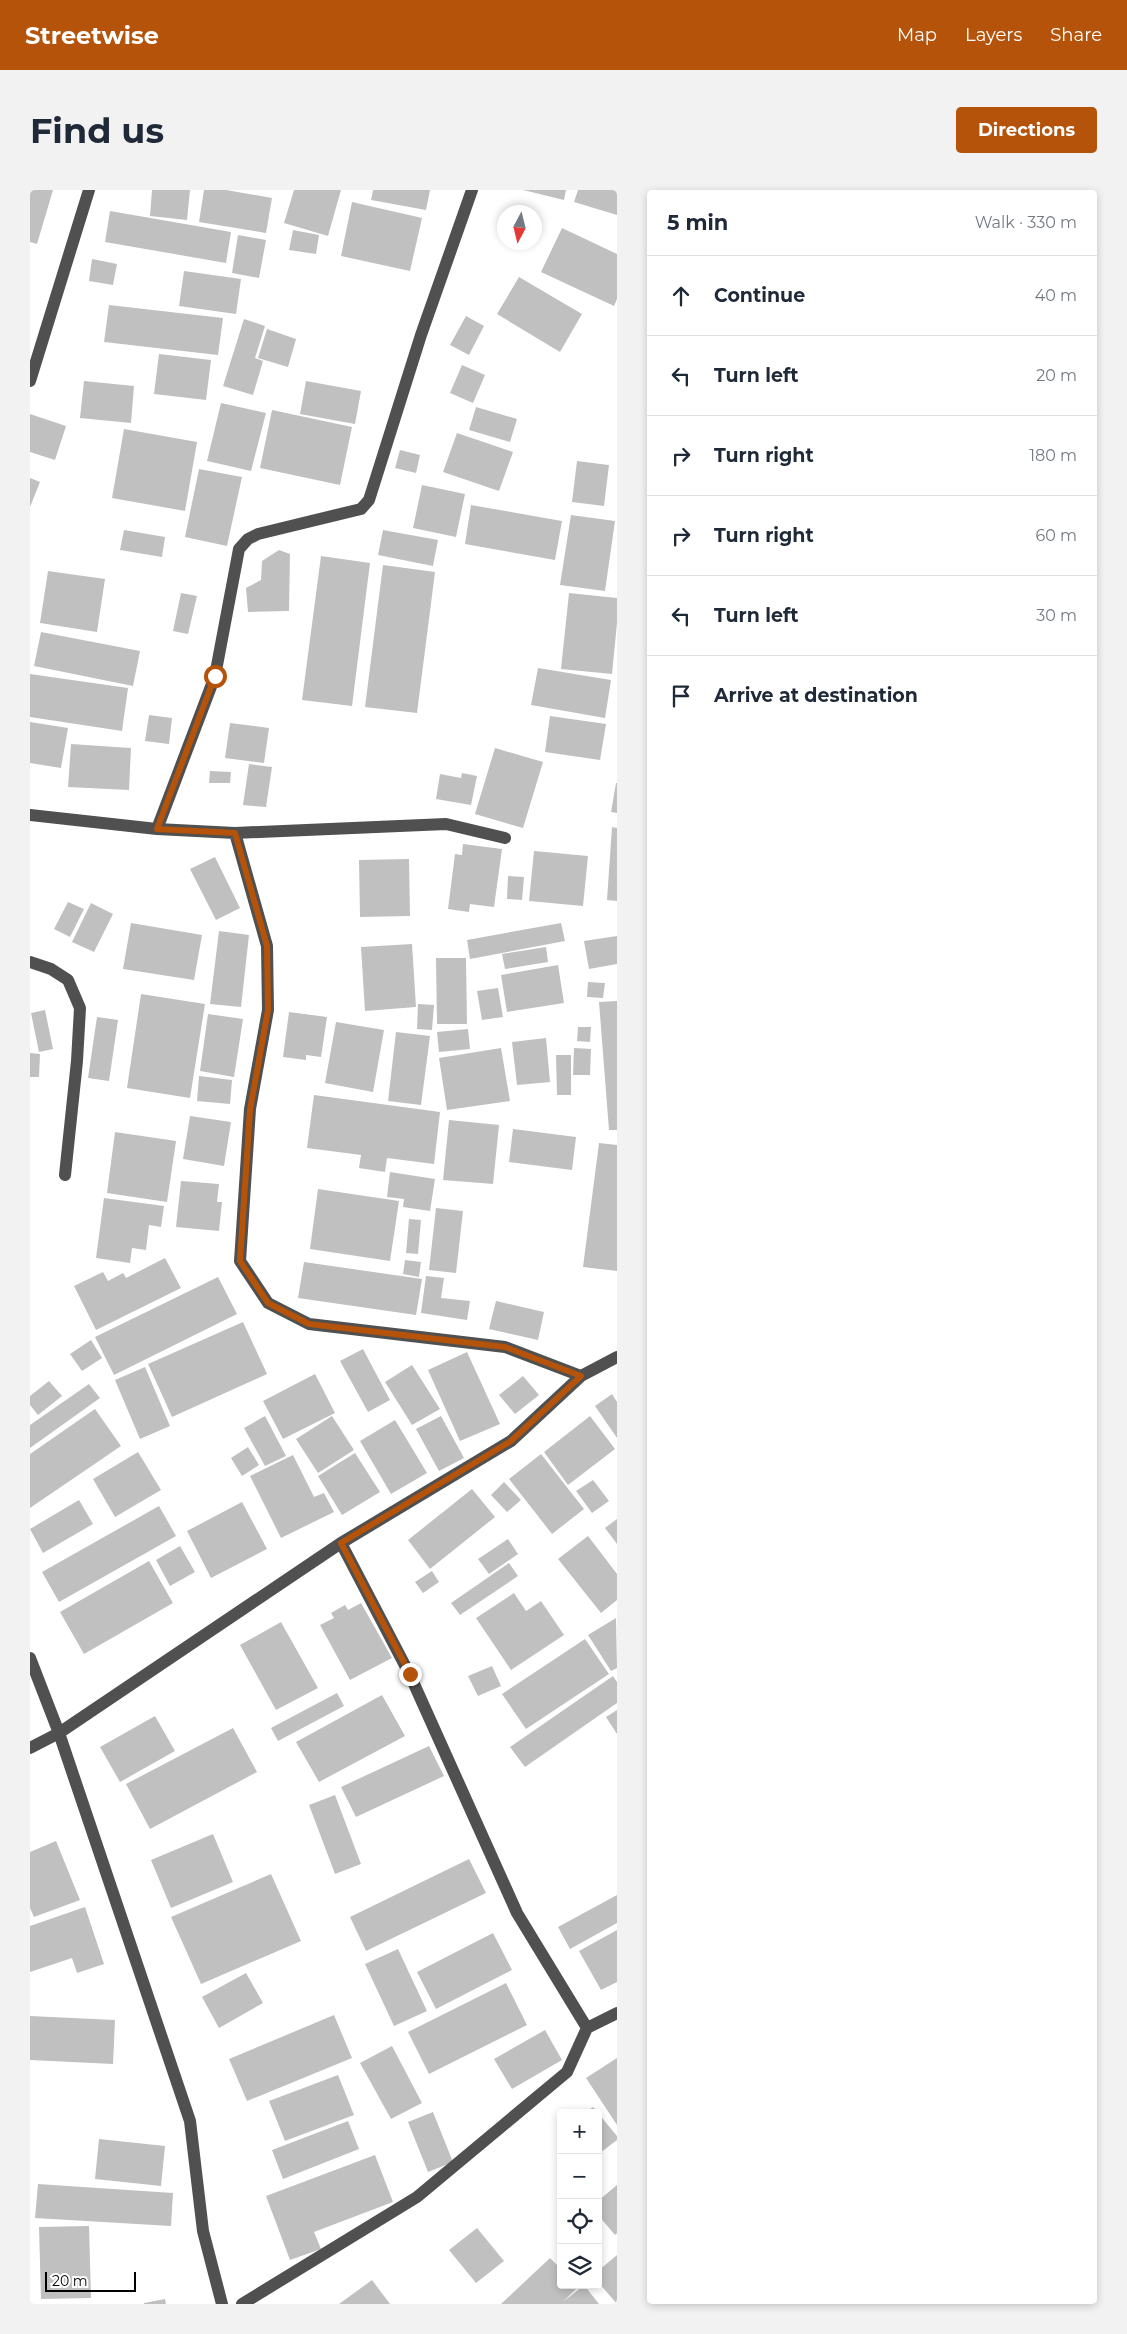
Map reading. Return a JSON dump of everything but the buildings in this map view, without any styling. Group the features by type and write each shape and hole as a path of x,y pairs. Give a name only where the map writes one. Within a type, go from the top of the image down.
{"street":[{"path":"30,381 89,190"},
{"path":"157,829 215,676 239,549 258,534 361,509 368,500 421,335 472,190"},
{"path":"30,815 157,829 235,833 446,824 505,838"},
{"path":"235,833 267,946 268,1010 250,1110 240,1261 268,1303 309,1324 505,1347 581,1376"},
{"path":"30,962 51,969 68,980 80,1008 77,1061 65,1175"},
{"path":"30,1748 59,1733 341,1543 511,1441 581,1376 617,1357"},
{"path":"341,1543 410,1674 517,1913 588,2028"},
{"path":"30,1658 59,1733 190,2121 203,2231 222,2304"},
{"path":"242,2304 417,2197 567,2072 588,2028 617,2013"}],"route":[{"path":"215,676 157,829 235,833 267,946 268,1010 250,1110 240,1261 268,1303 309,1324 505,1347 581,1376 511,1441 341,1543 410,1674"}]}
